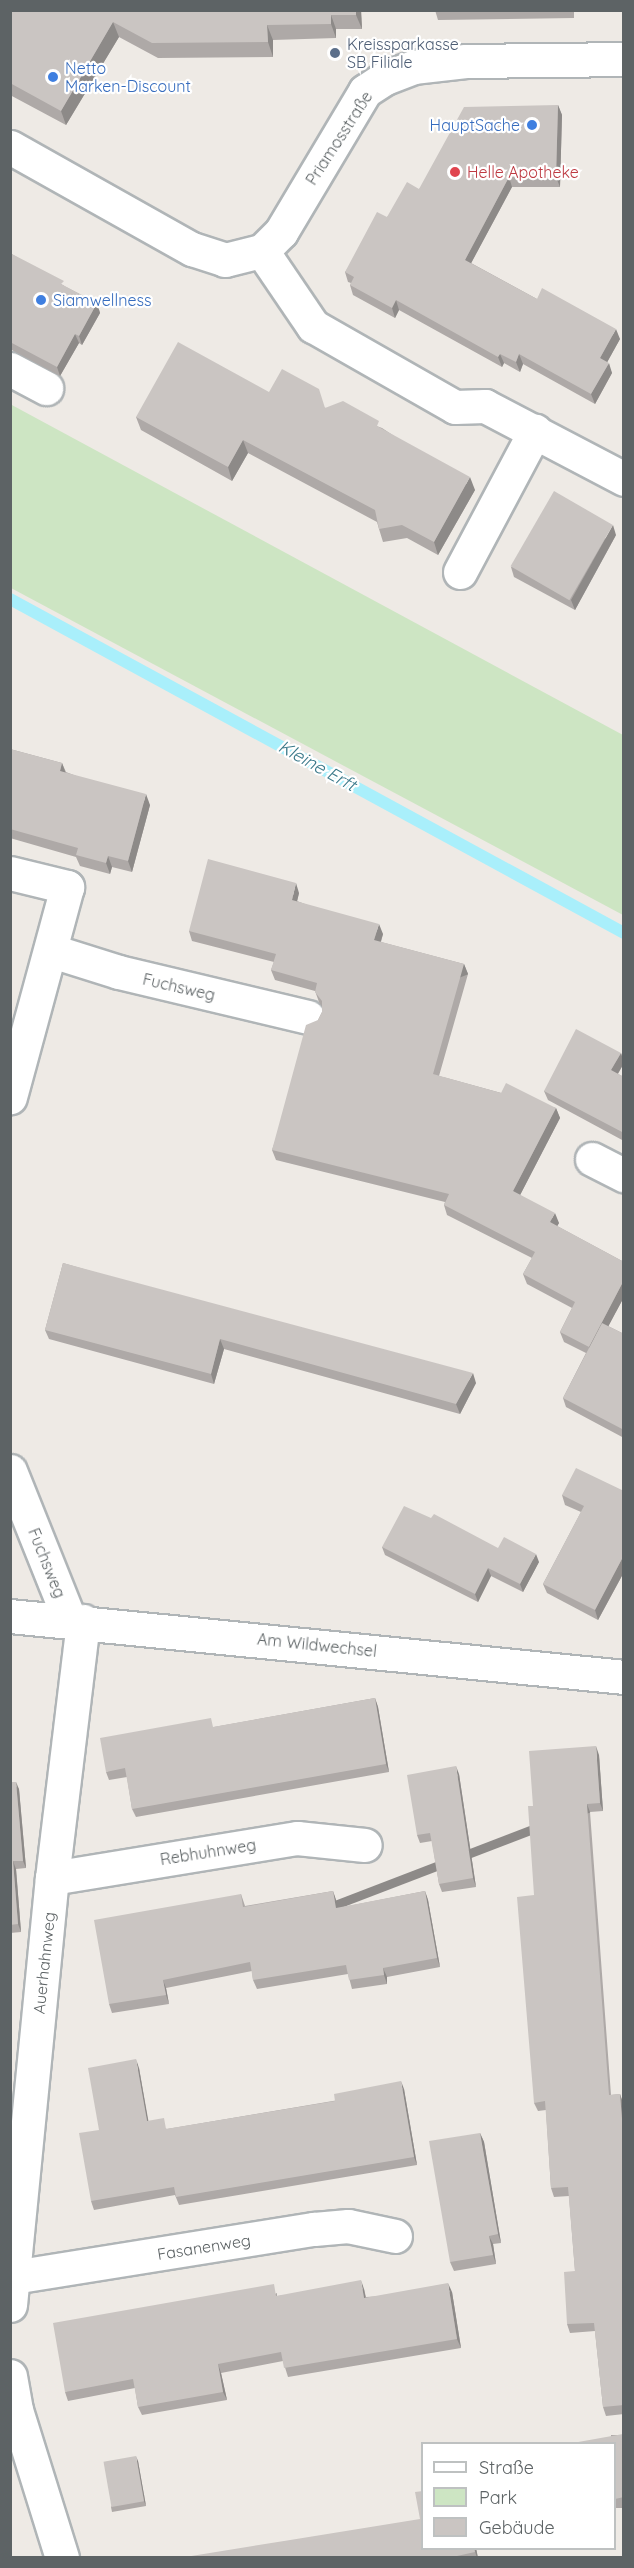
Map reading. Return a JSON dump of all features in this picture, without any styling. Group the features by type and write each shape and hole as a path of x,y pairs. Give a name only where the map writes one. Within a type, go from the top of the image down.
{"street":[{"name":"Priamosstraße","path":"262,251 280,232 365,92 385,78 412,67 466,61 624,59"},
{"path":"10,147 192,249 225,260 262,251 313,326 455,407 485,406 624,479"},
{"path":"10,369 46,388"},
{"path":"460,572 535,431"},
{"path":"10,873 67,887 52,951 10,1097"},
{"name":"Fuchsweg","path":"52,951 119,972 308,1017"},
{"path":"592,1160 624,1175"},
{"name":"Fuchsweg","path":"10,1471 76,1621"},
{"name":"Am Wildwechsel","path":"10,1616 624,1677"},
{"name":"Auerhahnweg","path":"12,2291 76,1621"},
{"name":"Rebhuhnweg","path":"52,1878 297,1838 365,1845"},
{"name":"Fasanenweg","path":"12,2291 314,2229 348,2226 395,2236"},
{"path":"10,2376 16,2410 62,2558"}],"green space":[{"path":"10,404 623,735 623,915 11,588"}],"building":[{"name":"Netto Marken-Discount","path":"10,10 356,10 356,15 331,15 331,24 267,25 268,42 152,43 113,22 61,111 10,83"},
{"path":"558,105 556,177 509,177 465,260 537,299 542,288 616,329 600,358 609,363 591,394 519,354 516,362 500,354 498,357 396,300 392,308 350,285 354,277 345,272 377,212 387,217 407,182 419,189 464,107"},
{"path":"10,253 64,281 61,284 97,303 79,336 75,334 57,367 10,342"},
{"path":"178,342 269,392 282,369 319,389 325,408 343,401 379,421 377,426 470,477 434,542 402,525 379,529 375,510 243,440 228,467 136,417"},
{"path":"554,491 613,525 569,600 510,566"},
{"path":"10,749 62,763 60,771 146,794 128,861 108,856 106,863 76,855 78,848 10,829"},
{"path":"208,859 296,883 292,900 379,924 374,940 464,964 433,1074 501,1093 506,1083 556,1108 513,1191 555,1213 550,1222 624,1262 624,1280 589,1347 560,1332 575,1302 523,1274 535,1252 444,1205 449,1194 272,1150 306,1025 318,1020 322,1012 322,1001 315,992 317,983 271,970 276,954 189,931"},
{"path":"576,1029 621,1053 611,1070 624,1077 624,1133 544,1091"},
{"path":"63,1263 473,1373 456,1404 220,1339 211,1374 45,1330"},
{"path":"602,1323 624,1334 624,1430 563,1398"},
{"path":"576,1468 624,1491 624,1555 595,1610 543,1584 584,1506 562,1495"},
{"path":"404,1506 431,1518 434,1514 498,1548 504,1537 536,1554 520,1584 488,1568 475,1594 382,1547"},
{"path":"375,1698 386,1764 132,1809 125,1768 106,1772 100,1738 211,1718 213,1727"},
{"path":"596,1746 600,1803 587,1804 609,2095 620,2094 624,2144 624,2405 603,2407 594,2323 567,2324 564,2272 575,2271 568,2187 551,2188 545,2101 534,2103 517,1897 534,1895 528,1806 533,1806 529,1751"},
{"path":"456,1766 473,1878 439,1884 430,1833 417,1835 407,1775"},
{"path":"10,1782 16,1782 23,1861 13,1861 18,1924 10,1925"},
{"path":"333,1891 336,1908 425,1891 437,1958 383,1968 384,1975 349,1980 346,1965 253,1980 250,1962 163,1980 166,1995 109,2004 94,1920 241,1894 243,1907"},
{"path":"136,2059 147,2121 164,2118 166,2129 335,2101 334,2094 401,2081 414,2157 176,2197 174,2187 91,2201 79,2133 99,2130 88,2068"},
{"path":"480,2133 498,2234 489,2236 493,2255 450,2262 429,2141"},
{"path":"361,2280 364,2298 448,2283 457,2339 284,2368 281,2352 218,2364 223,2392 138,2407 133,2379 65,2392 53,2323 274,2284 276,2296"},
{"path":"623,2434 624,2497 616,2499 616,2442 578,2442"},
{"path":"136,2456 144,2501 111,2507 104,2462"},
{"path":"421,2491 421,2550 474,2550 475,2552 448,2558 179,2558 420,2519 415,2492"}],"waterway":[{"name":"Kleine Erft","path":"10,599 624,933"}],"place":[{"name":"Kreissparkasse SB Filiale","path":"335,53"},
{"name":"Netto Marken-Discount","path":"53,77"},
{"name":"HauptSache","path":"532,125"},
{"name":"Helle Apotheke","path":"455,172"},
{"name":"Siamwellness","path":"41,300"}]}
